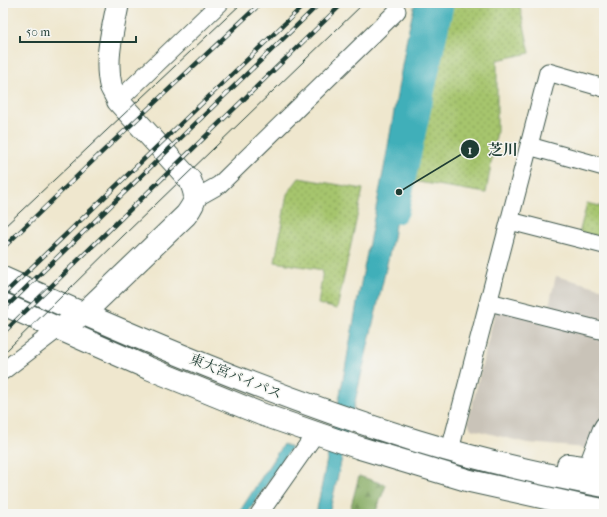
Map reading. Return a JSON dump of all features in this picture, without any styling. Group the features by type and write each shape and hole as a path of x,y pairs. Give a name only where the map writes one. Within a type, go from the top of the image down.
{"main road":[{"path":"58,329 83,314 186,215 193,206 196,198 190,180 118,101 112,88 108,68 110,47 118,3"},
{"name":"東大宮バイパス","path":"3,278 83,314 191,359 320,409 450,450 531,471 604,486"},
{"name":"東大宮バイパス","path":"3,304 148,368 261,414 316,433 360,448 470,481 604,510"},
{"name":"東大宮バイパス","path":"476,457 515,458 595,469"},
{"name":"東大宮バイパス","path":"470,481 497,493 550,512 561,514"}],"street":[{"path":"118,101 220,3"},
{"path":"196,198 219,185 397,11"},
{"path":"450,450 548,72 604,88"},
{"path":"529,146 604,167"},
{"path":"510,220 604,245"},
{"path":"489,302 604,331"},
{"path":"3,371 58,329"},
{"path":"595,469 601,430 604,425"},
{"path":"259,514 316,433"}],"shaded area":[{"path":"556,276 604,289 604,419 586,448 527,443 471,429 468,422 496,308 545,322"}],"green space":[{"path":"448,3 519,3 530,53 497,60 497,131 486,193 412,181"},
{"path":"299,178 363,189 337,309 318,304 323,270 275,262 287,194"},
{"path":"587,203 604,207 604,240 579,234"},
{"path":"359,476 386,485 375,514 361,514 350,510"}],"water":[{"path":"415,3 430,3 393,238 329,514 316,514 385,163 407,37"},
{"path":"283,444 291,448 247,514 238,514"}],"waterway":[{"path":"395,210 440,3"}],"tram line":[{"path":"3,228 242,3"},
{"path":"3,354 364,3"}],"railway":[{"path":"3,248 100,154 261,3"},
{"path":"3,295 306,3"},
{"path":"3,310 320,3"},
{"path":"3,333 343,3"}],"place":[{"name":"芝川","path":"399,192"}]}
